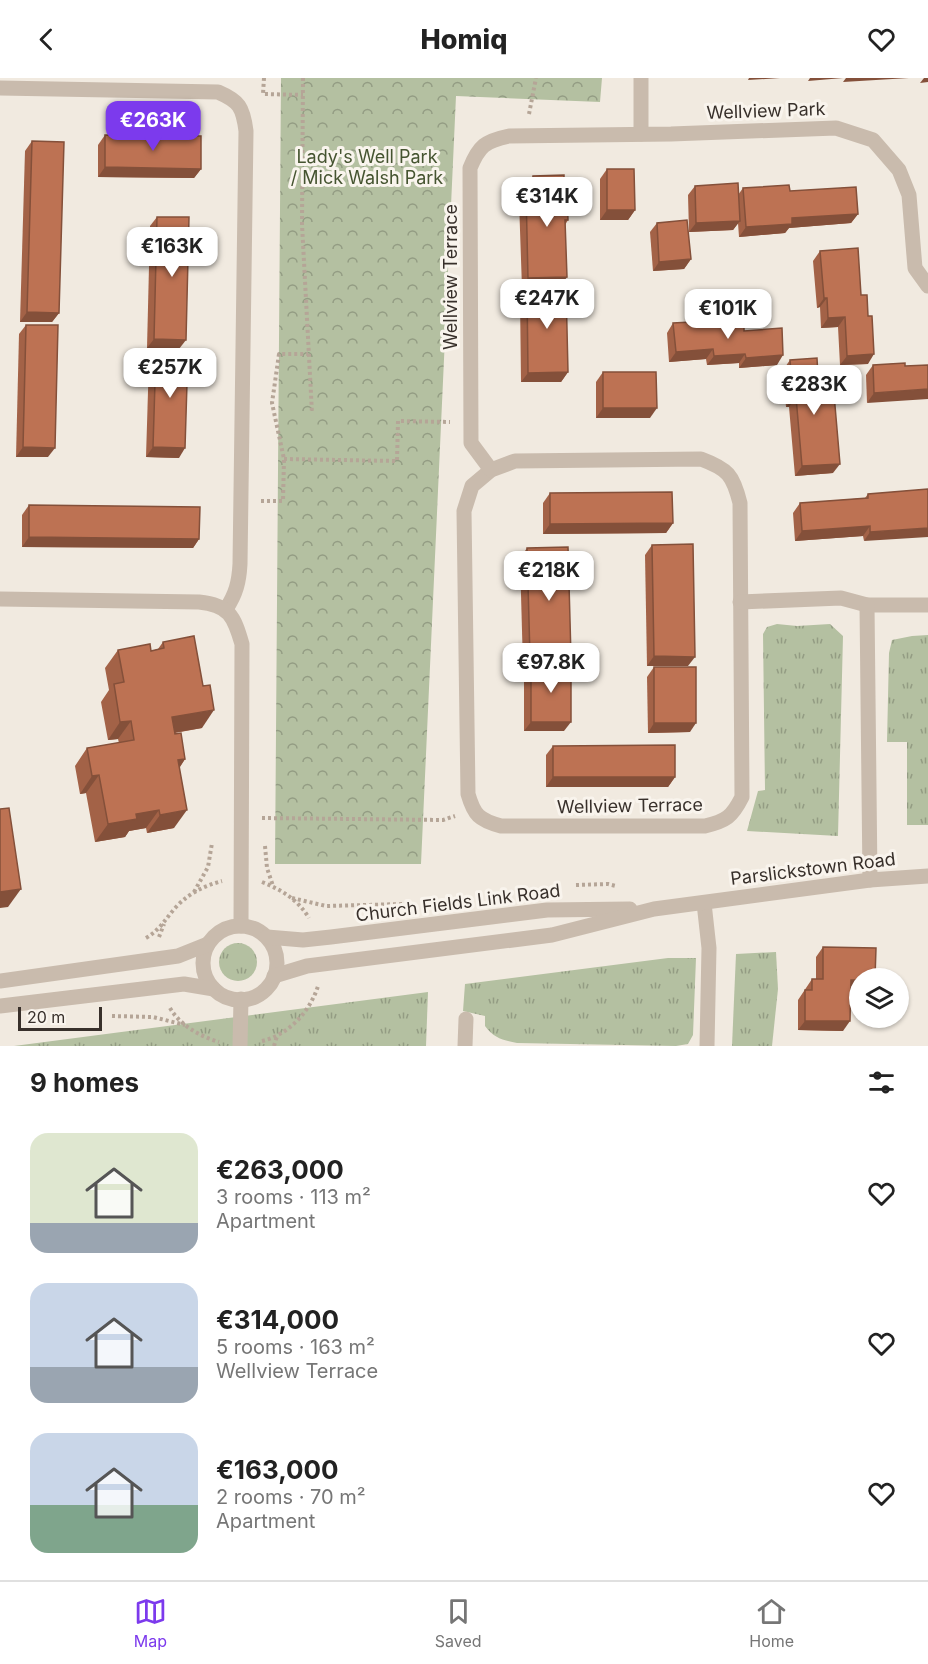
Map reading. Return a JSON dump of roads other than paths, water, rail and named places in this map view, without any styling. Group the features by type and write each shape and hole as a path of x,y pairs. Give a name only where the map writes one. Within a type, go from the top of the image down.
{"street":[{"path":"641,78 641,134"},
{"path":"0,88 218,92 234,99 244,112 246,130 240,564 239,583 226,609"},
{"name":"Wellview Park","path":"581,135 836,128 873,140 899,170 909,195 915,268 928,286"},
{"name":"Wellview Terrace","path":"491,470 471,443 470,168 476,153 484,144 502,138 581,135"},
{"name":"Wellview Terrace","path":"701,459 721,466 735,483 740,503 742,797 734,813 722,822 705,826 501,826 484,822 472,810 468,794 464,511 472,486 491,470 515,461 701,459"},
{"path":"741,602 841,598 867,605 928,605"},
{"path":"0,599 199,602 226,609 234,620 242,644 241,926"},
{"path":"867,605 870,880"},
{"name":"Parslickstown Road","path":"704,903 870,880 928,876"},
{"path":"704,903 709,948 707,1046"},
{"name":"Church Fields Link Road","path":"267,937 303,940 547,910 654,909 704,903"},
{"name":"Church Fields Link Road","path":"274,976 307,966 552,935 654,909"},
{"path":"241,926 258,930 267,937 274,947 277,960 270,984 261,993 249,999 224,996 214,989 206,978 203,966 203,955 215,935 225,928 241,926"},
{"path":"0,981 178,956 208,944"},
{"path":"0,1006 134,988 184,984 214,989"},
{"path":"232,1045 242,999"},
{"path":"465,1046 466,1019"}],"park label":[{"name":"Lady's Well Park / Mick Walsh Park","path":"367,167"}]}
